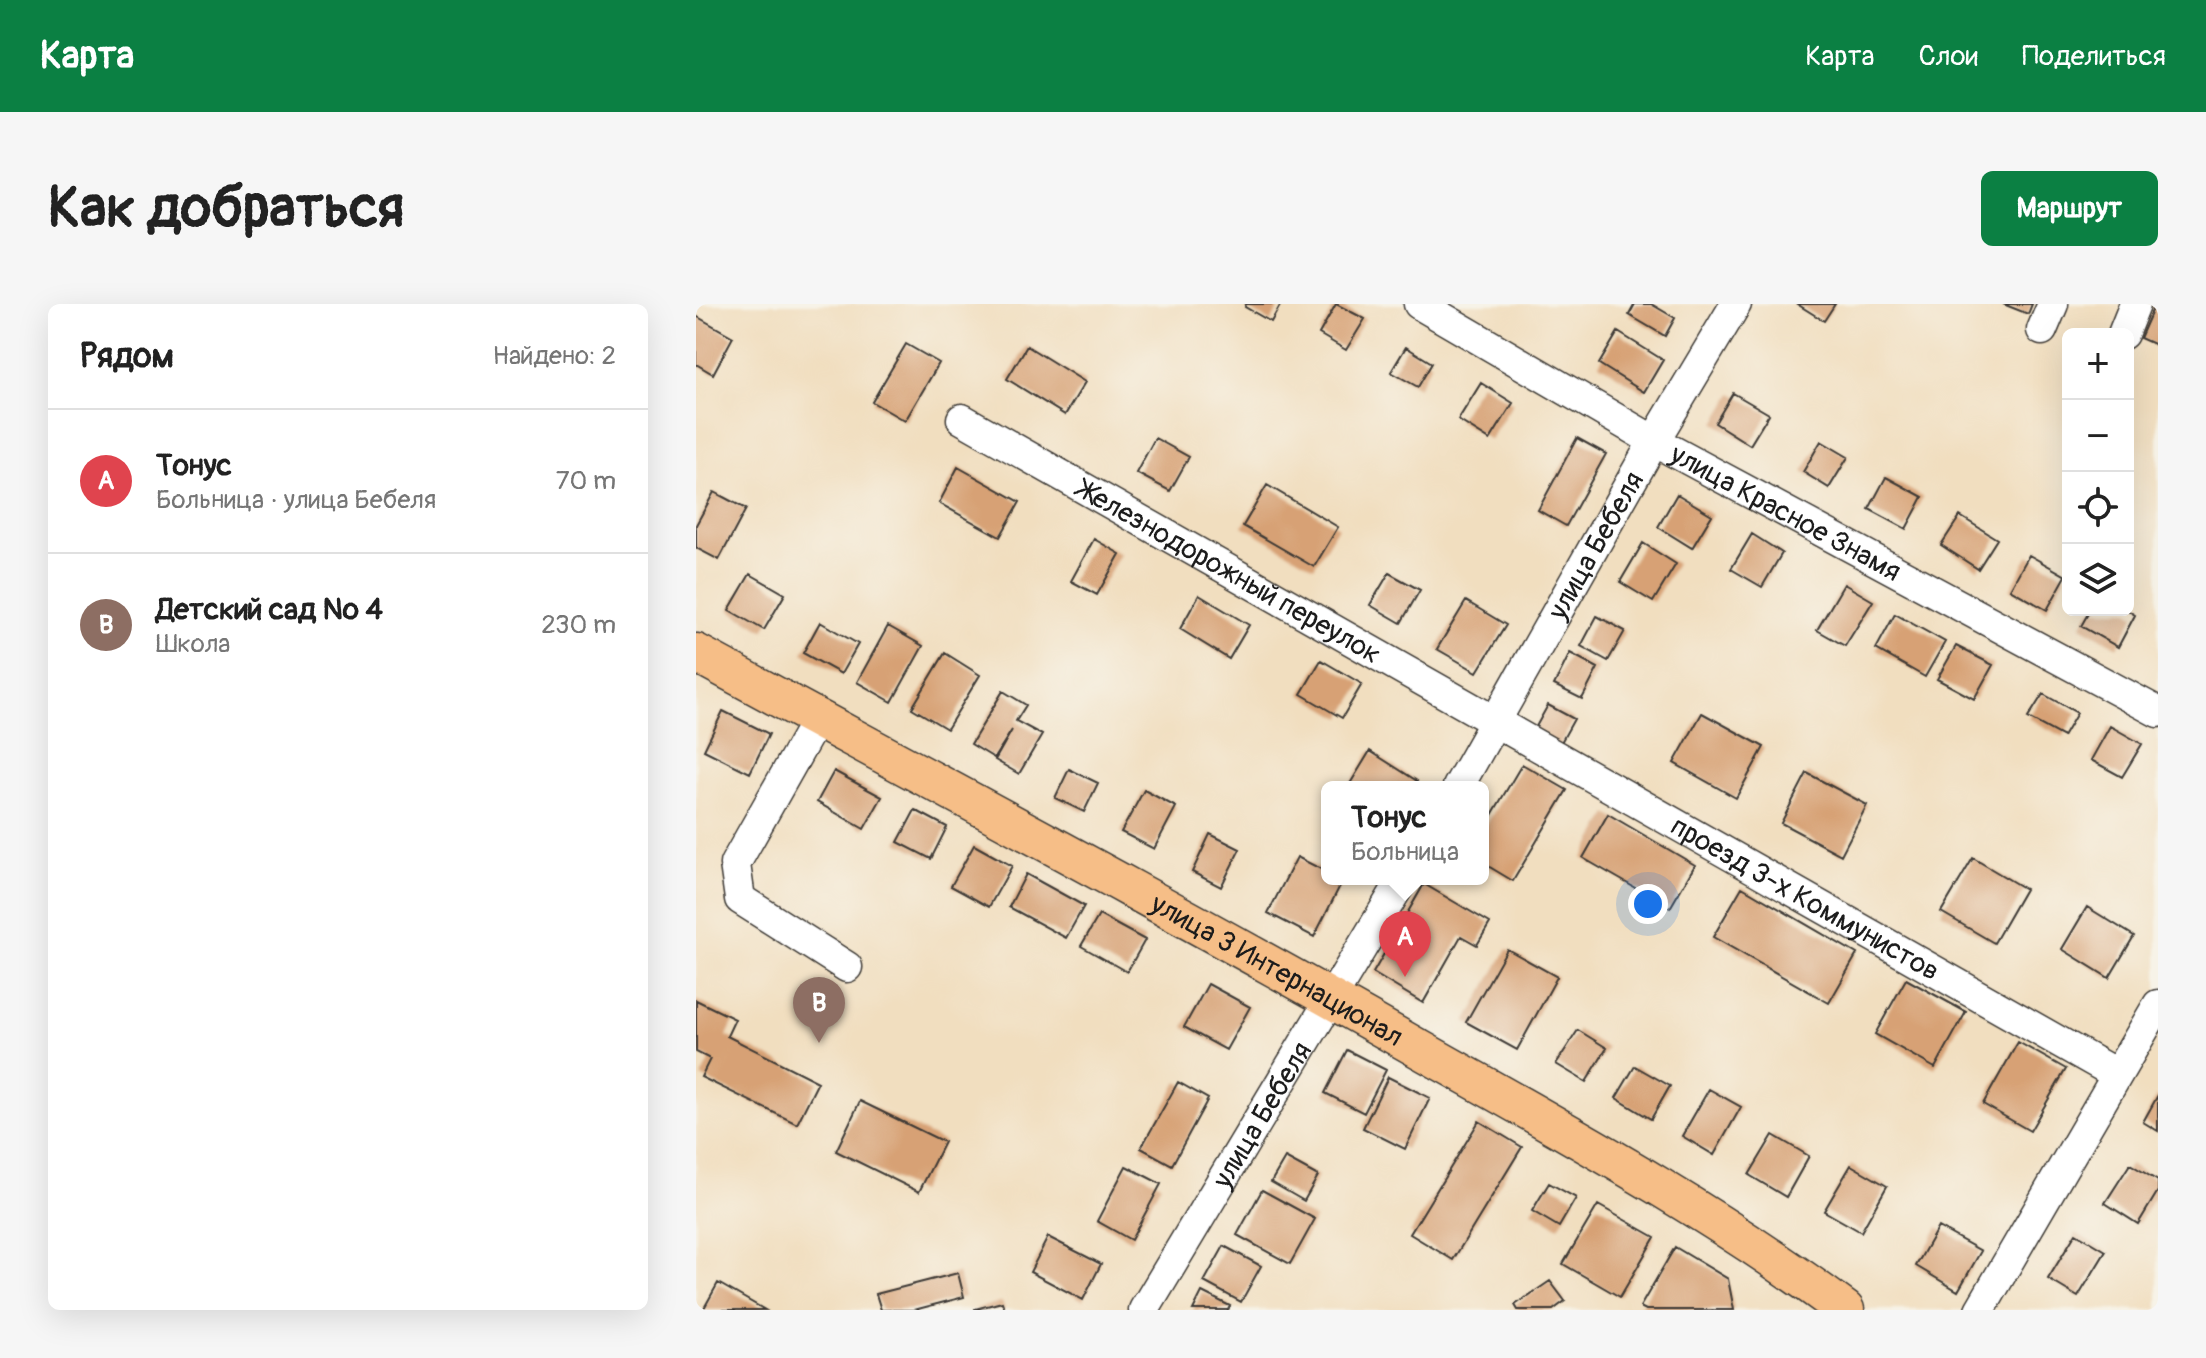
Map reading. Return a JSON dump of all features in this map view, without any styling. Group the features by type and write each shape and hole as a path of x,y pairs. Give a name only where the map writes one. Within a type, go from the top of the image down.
{"main road":[{"name":"улица 3 Интернационал","path":"696,653 1331,998 1650,1179 1748,1240 1845,1310"}],"street":[{"name":"улица Красное Знамя","path":"1419,304 1654,441 2158,712"},
{"name":"улица Бебеля","path":"1462,781 1654,441 1736,304"},
{"path":"2125,328 2135,304"},
{"name":"Железнодорожный переулок","path":"962,419 1496,723"},
{"path":"817,719 735,864 740,899 847,967"},
{"name":"проезд 3-х Коммунистов","path":"1496,723 2116,1074"},
{"name":"улица Бебеля","path":"1144,1310 1399,885"},
{"path":"1980,1310 2158,1005"}],"building":[{"path":"1246,304 1281,304 1271,322 1245,307"},
{"path":"1336,304 1365,319 1346,350 1319,334"},
{"path":"1635,304 1651,304 1675,318 1665,336 1629,315"},
{"path":"1797,304 1835,304 1824,321"},
{"path":"2003,304 2032,304 2028,314"},
{"path":"2155,304 2158,304 2158,346 2140,338"},
{"path":"696,316 733,337 713,374 696,364"},
{"path":"1618,332 1663,360 1644,392 1599,364"},
{"path":"906,344 939,363 905,421 872,402"},
{"path":"1027,346 1085,382 1065,415 1007,379"},
{"path":"1406,347 1432,363 1418,387 1391,372"},
{"path":"1481,383 1513,403 1490,440 1458,420"},
{"path":"1733,393 1769,414 1750,445 1715,423"},
{"path":"1155,438 1189,457 1170,491 1136,473"},
{"path":"1577,438 1606,454 1566,526 1538,510"},
{"path":"1821,441 1848,457 1829,488 1803,472"},
{"path":"958,467 1020,502 1000,537 939,503"},
{"path":"1886,477 1923,497 1906,529 1869,509"},
{"path":"1267,485 1338,527 1314,567 1243,526"},
{"path":"714,492 746,509 719,560 696,548 696,525"},
{"path":"1677,494 1712,515 1692,548 1658,527"},
{"path":"1960,516 1997,539 1978,569 1941,545"},
{"path":"1752,534 1782,553 1762,587 1731,569"},
{"path":"1094,539 1120,554 1097,595 1071,581"},
{"path":"1643,543 1676,564 1653,602 1620,582"},
{"path":"2029,555 2062,574 2062,583 2047,610 2010,589"},
{"path":"1389,573 1420,590 1401,623 1370,605"},
{"path":"750,574 785,594 764,630 729,610"},
{"path":"1844,584 1873,601 1845,646 1817,630"},
{"path":"1199,595 1249,625 1229,659 1180,629"},
{"path":"1466,601 1506,625 1477,672 1437,649"},
{"path":"1895,614 1945,642 1925,677 1876,649"},
{"path":"2135,615 2118,647 2081,626 2087,616"},
{"path":"1597,616 1625,631 1608,661 1581,646"},
{"path":"820,622 858,644 841,674 803,653"},
{"path":"888,626 923,646 892,702 857,682"},
{"path":"1956,646 1993,665 1974,699 1937,679"},
{"path":"945,653 980,675 947,729 912,708"},
{"path":"1570,653 1598,668 1582,699 1554,685"},
{"path":"1321,660 1362,684 1342,718 1301,694"},
{"path":"1003,691 1026,705 1016,721 1042,735 1019,774 995,760 1012,730 994,758 971,744"},
{"path":"2043,694 2077,713 2063,737 2028,718"},
{"path":"1548,705 1574,719 1559,746 1533,732"},
{"path":"723,711 769,734 750,773 704,750"},
{"path":"1702,713 1764,747 1736,798 1674,763"},
{"path":"2110,726 2142,744 2122,777 2091,760"},
{"path":"1370,751 1417,781 1352,781"},
{"path":"1522,764 1567,790 1513,881 1489,867 1489,820"},
{"path":"1069,769 1098,783 1084,812 1055,798"},
{"path":"834,771 882,797 864,829 817,802"},
{"path":"1807,773 1867,805 1841,855 1781,823"},
{"path":"1144,790 1176,807 1154,849 1121,832"},
{"path":"915,810 947,827 931,859 898,842"},
{"path":"1608,814 1695,865 1670,908 1583,858"},
{"path":"1210,834 1240,849 1221,887 1192,872"},
{"path":"974,845 1012,866 989,907 951,886"},
{"path":"1297,857 1321,869 1321,885 1340,885 1314,937 1268,913"},
{"path":"1973,858 2025,889 1994,943 1941,912"},
{"path":"1026,874 1084,906 1066,938 1009,907"},
{"path":"1423,885 1490,923 1477,945 1461,936 1423,1003 1373,973"},
{"path":"1742,887 1857,954 1829,1003 1713,937"},
{"path":"2087,907 2134,936 2109,978 2062,949"},
{"path":"1099,915 1145,940 1127,972 1081,946"},
{"path":"1507,949 1557,977 1517,1050 1466,1022"},
{"path":"1906,979 1966,1012 1935,1068 1875,1034"},
{"path":"1208,984 1250,1007 1226,1050 1184,1027"},
{"path":"696,1000 735,1019 727,1036 818,1082 797,1124 701,1077 710,1059 696,1052"},
{"path":"1578,1030 1607,1048 1586,1082 1556,1064"},
{"path":"2018,1042 2066,1069 2030,1131 1983,1104"},
{"path":"1347,1050 1386,1070 1364,1113 1325,1093"},
{"path":"1635,1066 1670,1086 1651,1119 1616,1098"},
{"path":"1388,1077 1430,1098 1405,1149 1363,1128"},
{"path":"1178,1082 1208,1099 1172,1165 1141,1148"},
{"path":"1709,1089 1741,1107 1714,1155 1682,1136"},
{"path":"2158,1095 2158,1131 2143,1122"},
{"path":"860,1101 944,1142 919,1192 836,1151"},
{"path":"1479,1121 1522,1147 1453,1260 1410,1234"},
{"path":"1773,1135 1809,1156 1786,1197 1749,1175"},
{"path":"1285,1158 1318,1176 1304,1201 1271,1182"},
{"path":"2130,1164 2158,1181 2158,1191 2138,1224 2105,1203"},
{"path":"1851,1165 1887,1186 1861,1232 1824,1211"},
{"path":"1126,1166 1161,1184 1131,1240 1097,1221"},
{"path":"1549,1183 1576,1198 1559,1227 1532,1211"},
{"path":"1262,1190 1315,1219 1290,1264 1237,1235"},
{"path":"1598,1205 1655,1237 1620,1297 1563,1264"},
{"path":"1938,1227 1981,1251 1958,1291 1916,1266"},
{"path":"2076,1233 2106,1251 2078,1297 2048,1279"},
{"path":"1048,1237 1101,1264 1083,1300 1030,1272"},
{"path":"1224,1246 1261,1266 1241,1302 1204,1282"},
{"path":"1675,1247 1728,1279 1734,1310 1646,1310 1640,1307"},
{"path":"958,1273 964,1297 914,1310 881,1310 876,1294"},
{"path":"1550,1281 1565,1301 1553,1310 1518,1310 1515,1305"},
{"path":"718,1283 765,1310 703,1310"},
{"path":"1202,1292 1230,1306 1228,1310 1193,1310"},
{"path":"1002,1302 1005,1310 975,1310 975,1309"}],"place":[{"name":"Тонус","path":"1405,977"},
{"name":"Детский сад № 4","path":"819,1043"}]}
